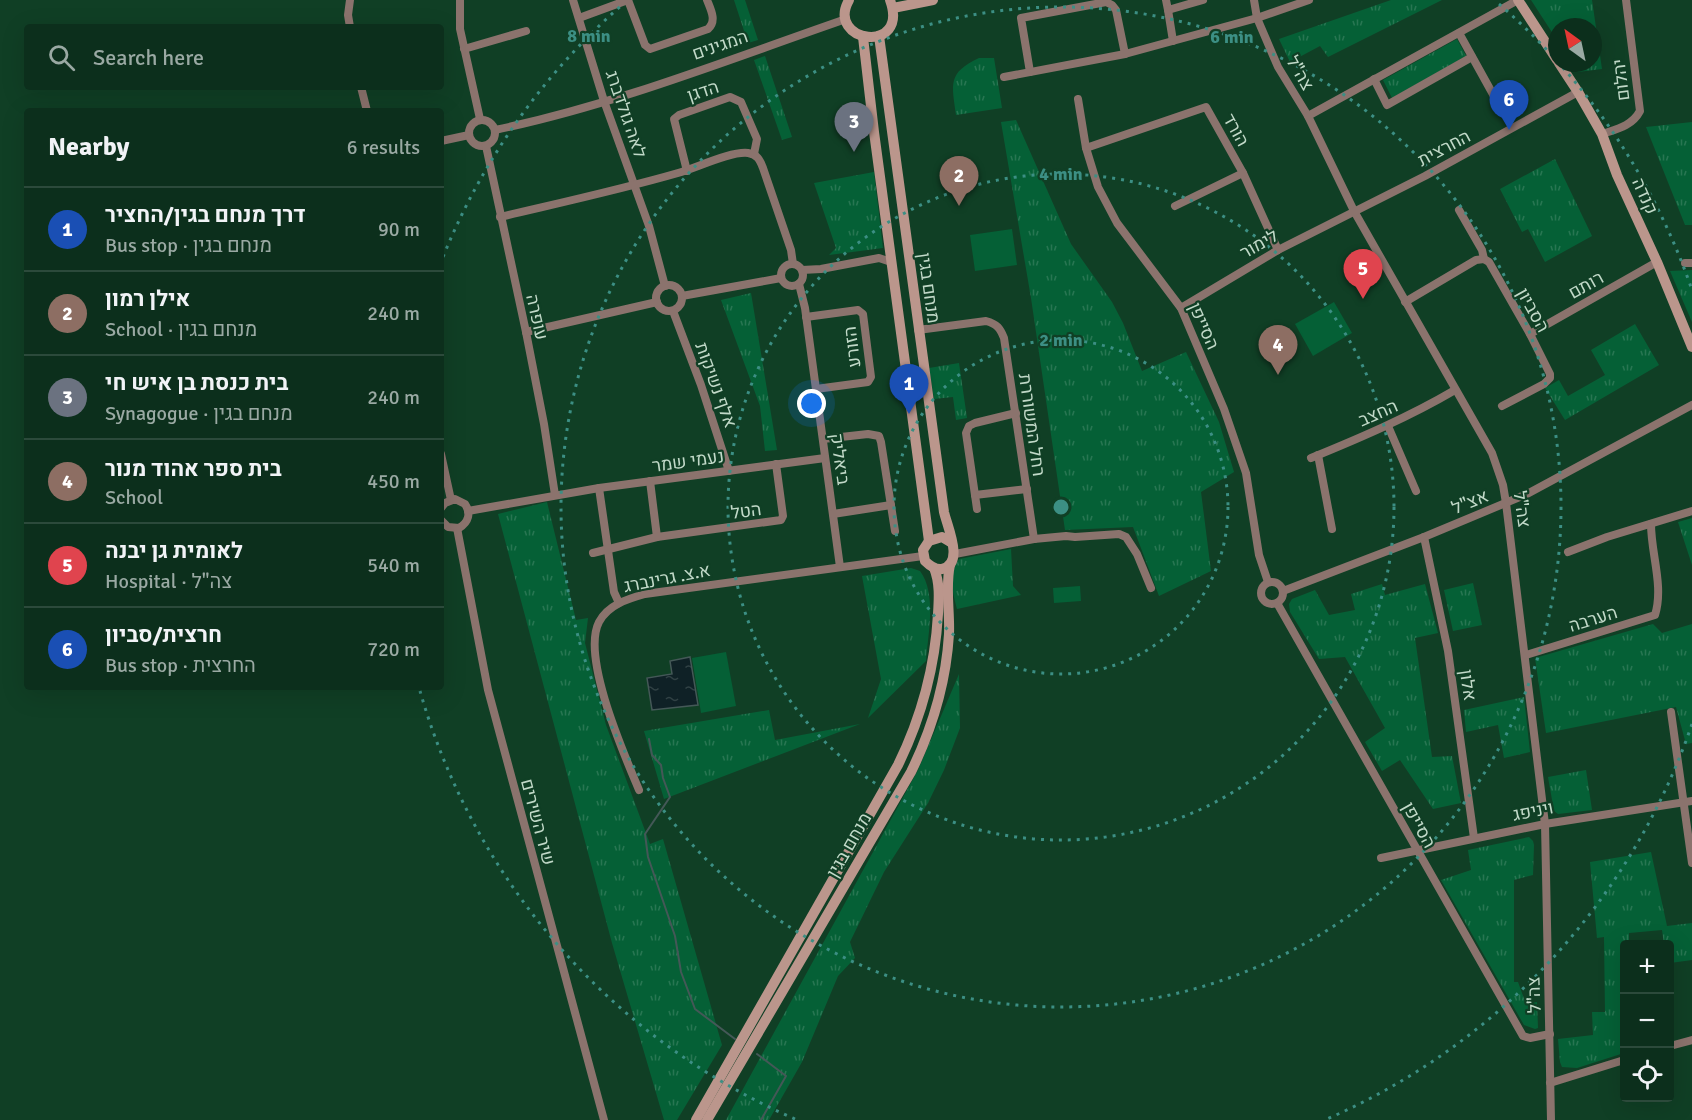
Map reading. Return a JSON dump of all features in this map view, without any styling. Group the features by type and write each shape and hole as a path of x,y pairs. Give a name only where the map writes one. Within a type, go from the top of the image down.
{"main road":[{"path":"849,0 845,10 849,27 863,37 879,36 886,32 893,18 892,4 933,0"},
{"name":"קנדה","path":"1518,0 1548,46"},
{"name":"מנחם בגין","path":"879,36 944,512 953,548"},
{"name":"מנחם בגין","path":"863,37 929,541"},
{"name":"קנדה","path":"1565,72 1602,134 1617,175 1657,262 1692,347"},
{"path":"942,537 953,548 950,565 942,569 934,568 925,561 923,556 929,541 942,537"},
{"name":"מנחם בגין","path":"707,1120 911,772 928,736 945,678 949,636 947,580 950,565"},
{"name":"מנחם בגין","path":"696,1120 898,765 914,731 926,696 935,655 938,581 934,568"}],"street":[{"path":"350,0 350,24"},
{"path":"460,0 460,29 480,119"},
{"name":"לאה גולדברג","path":"573,0 604,101 634,186"},
{"path":"579,18 628,0 645,45 653,49 708,29 714,19 707,0"},
{"path":"1166,0 1173,41"},
{"path":"1168,10 1203,0"},
{"name":"צה\"ל","path":"1254,0 1257,18 1267,45 1308,116 1354,211 1492,453 1503,485 1526,655 1545,824 1551,1120"},
{"path":"1004,77 1125,54 1257,18 1310,0"},
{"path":"1308,116 1518,0"},
{"name":"יהלום","path":"1602,134 1624,127 1635,120 1640,111 1626,0"},
{"path":"1030,72 1021,18 1044,13 1106,2 1112,5 1116,10 1125,54"},
{"name":"המגינים","path":"495,130 543,120 648,88 846,19"},
{"path":"464,49 526,31"},
{"path":"1459,33 1495,98"},
{"path":"1374,79 1388,105 1472,57"},
{"path":"362,90 366,108"},
{"name":"החרצית","path":"1354,211 1425,176 1578,92"},
{"name":"הדגן","path":"687,171 674,119 679,115 730,97 741,102 757,139 754,154"},
{"name":"הסייפן","path":"1078,99 1086,148 1098,187 1117,223 1181,308 1224,409 1246,473 1259,555 1268,582"},
{"name":"הורד","path":"1086,148 1206,107 1243,173 1278,250"},
{"path":"480,119 488,120 495,130 494,139 486,146 474,143 469,135 471,126 480,119"},
{"path":"444,140 469,135"},
{"name":"עופרה","path":"486,146 526,332 555,495"},
{"path":"500,217 634,186 738,153 754,154 759,158 763,168 791,249 793,264 801,277"},
{"path":"1175,206 1243,173"},
{"path":"634,186 649,226 665,286"},
{"name":"הסביון","path":"1459,210 1482,250 1484,259 1489,262 1549,370 1550,378 1544,384 1502,406"},
{"name":"לימור","path":"1181,308 1278,250 1354,211"},
{"path":"879,258 889,248"},
{"path":"781,278 789,286 801,277 821,268 879,258 891,262"},
{"path":"1406,302 1476,260 1484,259"},
{"name":"רותם","path":"1530,334 1657,262"},
{"path":"781,278 783,268 793,264"},
{"name":"ביאליק","path":"801,277 840,567"},
{"path":"682,296 781,278"},
{"path":"665,286 676,288 682,296 681,304 673,311 664,310 657,302 657,293 665,286"},
{"path":"526,332 657,302"},
{"name":"הזורע","path":"806,317 858,310 863,314 871,377 868,382 816,389"},
{"name":"אלף נשיקות","path":"673,311 729,471"},
{"name":"רחל המשוררת","path":"918,330 986,321 1000,328 1004,338 1034,539"},
{"name":"החצב","path":"1332,529 1314,456 1388,426 1455,390"},
{"name":"אצ\"ל","path":"1283,591 1425,537 1527,494 1692,405"},
{"path":"977,509 966,433 969,426 975,423 1016,413"},
{"path":"1388,426 1416,491"},
{"path":"823,439 868,434 879,436 882,442 895,531"},
{"name":"נעמי שמר","path":"468,511 599,488 825,458"},
{"name":"הטל","path":"593,553 657,537 781,520 783,516 776,464"},
{"path":"444,468 451,500"},
{"path":"650,481 657,537"},
{"path":"599,488 614,592 619,603"},
{"path":"975,495 1027,489"},
{"path":"444,504 451,500 460,500 468,511 467,521 457,528 448,527 444,523"},
{"path":"833,514 891,506"},
{"path":"1568,552 1607,537 1692,511"},
{"name":"הערבה","path":"1526,655 1656,615 1659,602 1651,542 1651,524"},
{"name":"שיר השירים","path":"457,528 488,690 604,1120"},
{"path":"953,548 1066,536 1119,534 1126,537 1137,554 1151,588"},
{"name":"אלון","path":"1425,537 1448,651 1474,838"},
{"name":"א.צ. גרינברג","path":"639,790 611,720 594,647 595,631 600,620 619,603 632,597 664,591 923,556"},
{"path":"1268,582 1279,583 1283,591 1282,599 1277,603 1268,603 1262,598 1261,590 1268,582"},
{"name":"הסייפן","path":"1277,603 1523,1036 1530,1038 1550,1034"},
{"path":"1671,712 1688,801 1692,863"},
{"name":"ויניפג","path":"1381,858 1545,824 1688,801"},
{"path":"1674,1045 1692,1040"},
{"path":"1550,1083 1620,1061"}],"green space":[{"path":"734,0 745,0 758,40 748,43"},
{"path":"1391,0 1442,0 1328,57 1320,46 1290,62 1279,39"},
{"path":"1531,0 1592,0 1595,18 1548,18 1548,26"},
{"path":"1457,39 1466,56 1392,98 1383,80"},
{"path":"765,56 792,137 782,140 754,60"},
{"path":"979,58 994,58 1002,108 956,115 953,95 954,80 961,69"},
{"path":"1016,120 1071,244 1112,302 1142,371 1186,352 1219,422 1234,472 1201,492 1211,571 1159,596 1133,527 1065,530 1031,298 1001,122"},
{"path":"1692,122 1692,225 1685,225 1646,127"},
{"path":"1555,159 1592,236 1545,262 1528,229 1522,232 1500,189"},
{"path":"874,172 883,248 829,255 836,248 814,183"},
{"path":"1012,229 1017,265 975,271 970,235"},
{"path":"1692,270 1692,322 1670,271"},
{"path":"751,293 777,450 765,451 760,406 721,300"},
{"path":"1334,302 1352,333 1313,356 1295,324"},
{"path":"1635,324 1659,365 1565,420 1545,388 1559,380 1568,396 1605,375 1591,350"},
{"path":"959,363 967,418 956,420 953,397 934,399 929,368"},
{"path":"547,502 576,620 588,618 585,643 606,725 650,844 663,839 722,1045 677,1120 664,1120 612,943 498,514"},
{"path":"1692,518 1692,565 1678,522"},
{"path":"1011,549 1013,586 1021,595 957,609 952,577 959,559"},
{"path":"911,568 920,571 925,580 930,602 926,661 868,718 881,679 862,576"},
{"path":"1473,583 1482,625 1453,631 1444,590"},
{"path":"1382,584 1385,595 1425,584 1438,633 1415,638 1432,757 1452,756 1461,803 1433,809 1400,760 1382,771 1365,742 1385,728 1345,657 1319,659 1290,612 1289,604 1292,599 1315,590 1329,615 1355,610 1351,594"},
{"path":"1080,586 1081,601 1054,603 1053,588"},
{"path":"1653,624 1662,633 1692,624 1692,743 1686,744 1676,707 1546,733 1535,658"},
{"path":"726,652 736,706 701,713 692,658"},
{"path":"959,674 960,728 944,770 928,803 884,872 850,942 855,958 838,976 802,1062 769,1120 726,1120 918,770"},
{"path":"1524,697 1530,752 1504,758 1498,725 1466,732 1464,710"},
{"path":"769,710 775,740 860,724 664,799 644,731"},
{"path":"1586,770 1592,810 1558,814 1554,811 1548,777"},
{"path":"1529,837 1534,845 1533,875 1514,880 1514,982 1518,982 1526,1004 1537,1002 1538,1028 1535,1029 1524,1025 1441,880 1471,870 1468,850"},
{"path":"1651,852 1667,926 1692,923 1692,960 1674,962 1674,940 1663,940 1662,930 1629,933 1629,940 1620,940 1620,1054 1577,1068 1562,1067 1558,1039 1593,1035 1592,1012 1605,1012 1604,937 1597,938 1590,862"}],"water":[{"path":"690,657 698,705 652,710 647,678 672,674 670,661"}],"waterway":[{"path":"649,739 652,755 661,765 670,797 645,834 648,857 675,936 681,972 695,1009 735,1039"},
{"path":"757,1054 786,1076 761,1120"}],"place":[{"name":"חרצית/סביון","path":"1509,130"},
{"name":"בית כנסת בן איש חי","path":"854,152"},
{"name":"אילן רמון","path":"959,206"},
{"name":"לאומית גן יבנה","path":"1363,299"},
{"name":"בית ספר אהוד מנור","path":"1278,375"},
{"name":"דרך מנחם בגין/החציר","path":"909,414"}]}
